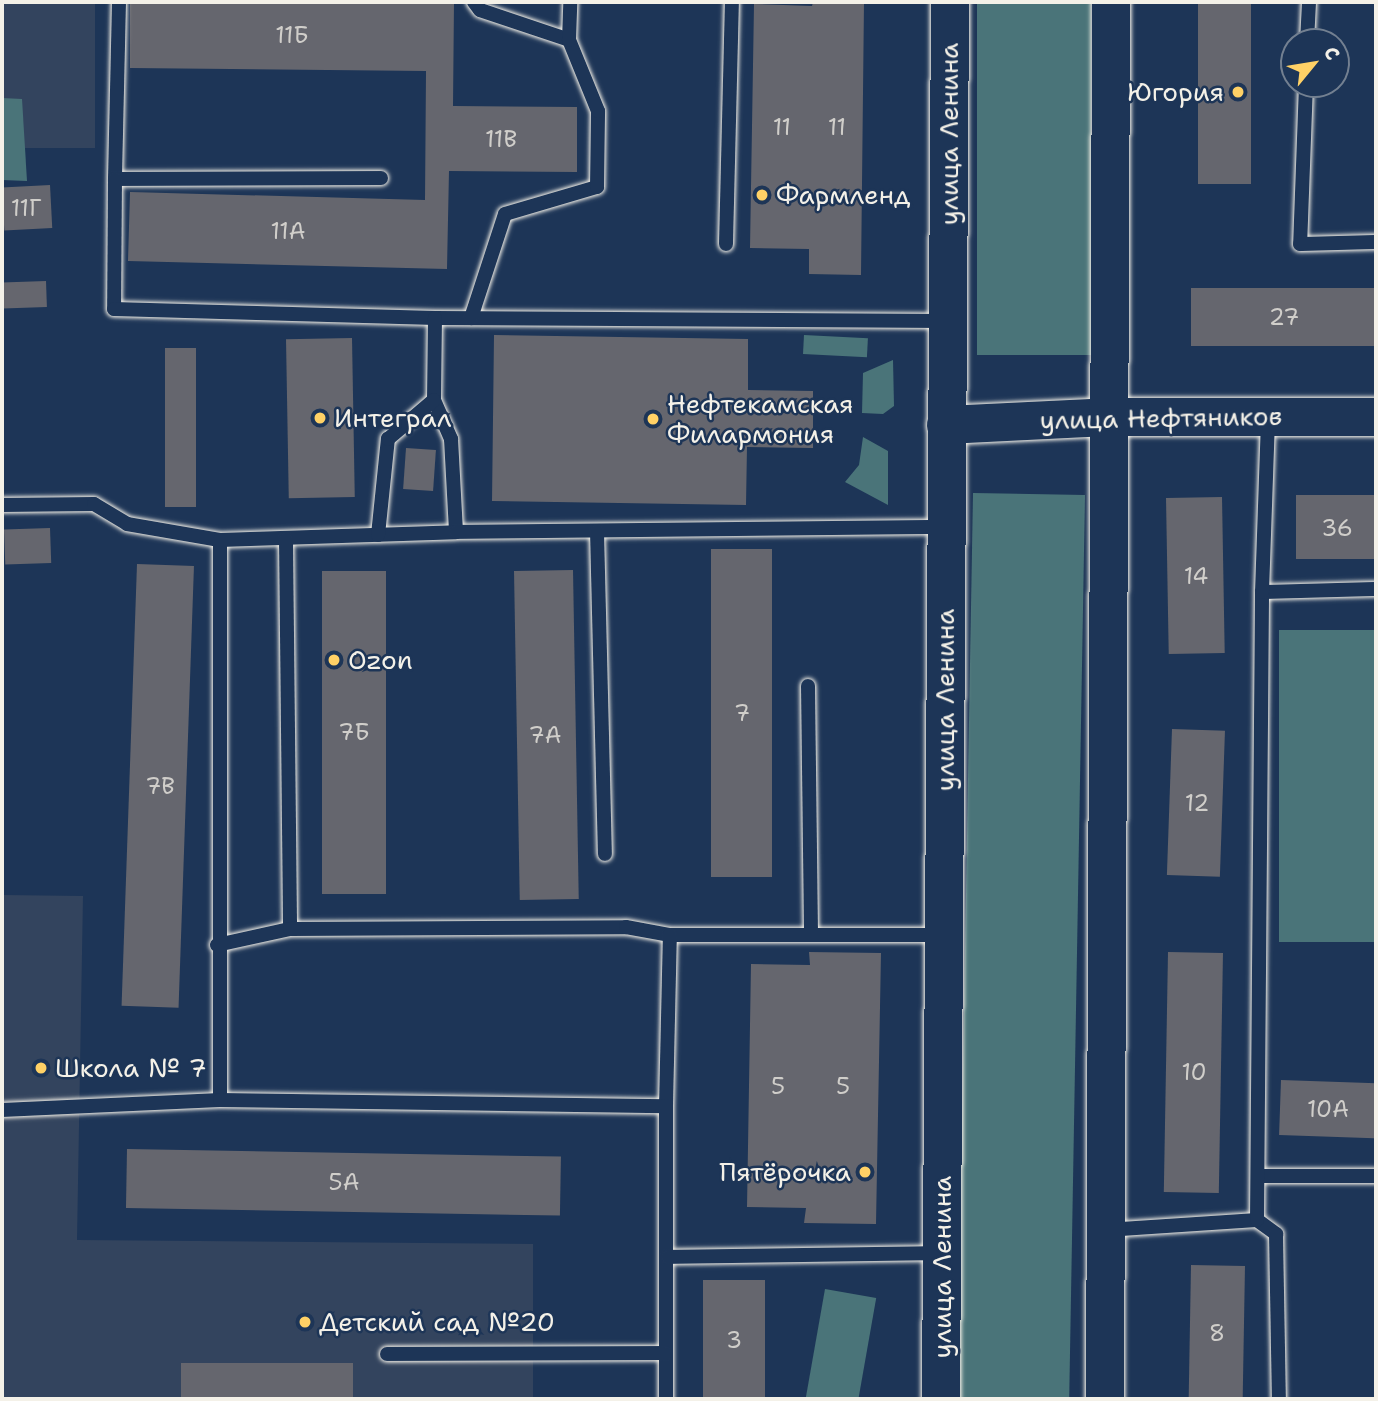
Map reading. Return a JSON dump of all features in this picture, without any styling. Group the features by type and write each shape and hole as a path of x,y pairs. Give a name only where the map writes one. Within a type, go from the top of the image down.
{"main road":[{"name":"улица Ленина","path":"942,1399 950,2"},
{"path":"1105,1399 1107,417 1111,2"},
{"name":"улица Нефтяников","path":"946,425 1107,417 1376,417"}],"lane":[{"path":"119,2 114,309 435,318 948,321"},
{"path":"474,2 480,10 569,40"},
{"path":"471,318 505,214 597,187 598,111 569,40 570,2"},
{"path":"726,244 732,2"},
{"path":"1308,28 1309,2"},
{"path":"1305,98 1300,244 1376,242"},
{"path":"115,179 381,178"},
{"path":"435,318 434,400 451,439 456,532"},
{"path":"378,535 388,439 434,400"},
{"path":"1258,1220 1262,592 1269,415"},
{"path":"2,505 94,504 127,524 220,540 456,532 946,527"},
{"path":"597,531 605,854"},
{"path":"286,539 290,929"},
{"path":"220,540 217,945 220,1100"},
{"path":"1262,592 1376,589"},
{"path":"808,686 811,935"},
{"path":"217,945 290,929 626,927 670,935 944,936"},
{"path":"666,1399 666,1106 670,935"},
{"path":"2,1110 220,1100 666,1106"},
{"path":"1259,1175 1376,1176"},
{"path":"1106,1230 1258,1220 1276,1234 1279,1399"},
{"path":"668,1257 942,1253"},
{"path":"387,1354 665,1353"}],"shaded area":[{"path":"2,2 95,2 95,148 2,148"},
{"name":"Детский сад №20","path":"2,895 83,896 77,1240 533,1244 533,1399 2,1399"}],"green space":[{"path":"977,2 1091,2 1091,355 977,355"},
{"path":"2,98 22,99 27,181 2,180"},
{"path":"804,335 868,338 867,357 803,354"},
{"path":"893,360 894,406 883,414 862,413 863,373"},
{"path":"863,437 888,451 888,505 845,482 859,465"},
{"path":"973,493 1085,495 1069,1399 957,1399"},
{"path":"1279,630 1376,630 1376,942 1279,942"},
{"path":"825,1289 876,1298 858,1399 806,1397"}],"building":[{"path":"130,2 454,2 453,106 577,107 577,172 449,171 447,269 128,261 130,192 425,200 426,71 130,68"},
{"path":"813,2 864,2 861,275 809,274 809,249 750,248 754,4 812,6"},
{"path":"1198,2 1251,2 1251,184 1198,184"},
{"path":"50,185 52,228 4,230 2,188"},
{"path":"46,281 47,307 3,309 2,283"},
{"path":"1191,288 1376,288 1376,346 1191,346"},
{"name":"Нефтекамская Филармония","path":"494,335 748,339 748,390 813,391 813,448 747,447 746,505 492,501"},
{"name":"Интеграл","path":"352,338 355,497 289,498 286,339"},
{"path":"165,348 196,348 196,507 165,507"},
{"path":"406,448 436,450 433,491 403,489"},
{"path":"1296,495 1376,495 1376,559 1296,559"},
{"path":"1222,497 1225,653 1169,654 1166,498"},
{"path":"50,528 51,563 5,565 4,530"},
{"path":"711,549 772,549 772,877 711,877"},
{"path":"137,564 194,566 179,1008 122,1006"},
{"path":"573,570 579,899 520,900 514,571"},
{"path":"322,571 386,571 386,894 322,894"},
{"path":"1172,729 1225,731 1220,877 1167,875"},
{"path":"809,952 881,953 876,1224 804,1223 806,1208 747,1207 751,964 810,965"},
{"path":"1168,952 1223,953 1219,1193 1164,1192"},
{"path":"1281,1080 1376,1083 1374,1138 1279,1135"},
{"path":"127,1149 561,1157 560,1216 126,1208"},
{"path":"1191,1265 1245,1266 1243,1399 1189,1399"},
{"path":"703,1280 765,1280 765,1399 703,1399"},
{"path":"181,1363 353,1363 353,1399 181,1399"}],"place":[{"name":"Югория","path":"1238,92"},
{"name":"Фармленд","path":"762,195"},
{"name":"Интеграл","path":"320,418"},
{"name":"Нефтекамская Филармония","path":"653,419"},
{"name":"Ozon","path":"334,660"},
{"name":"Школа № 7","path":"41,1068"},
{"name":"Пятёрочка","path":"865,1172"},
{"name":"Детский сад №20","path":"305,1322"}]}
